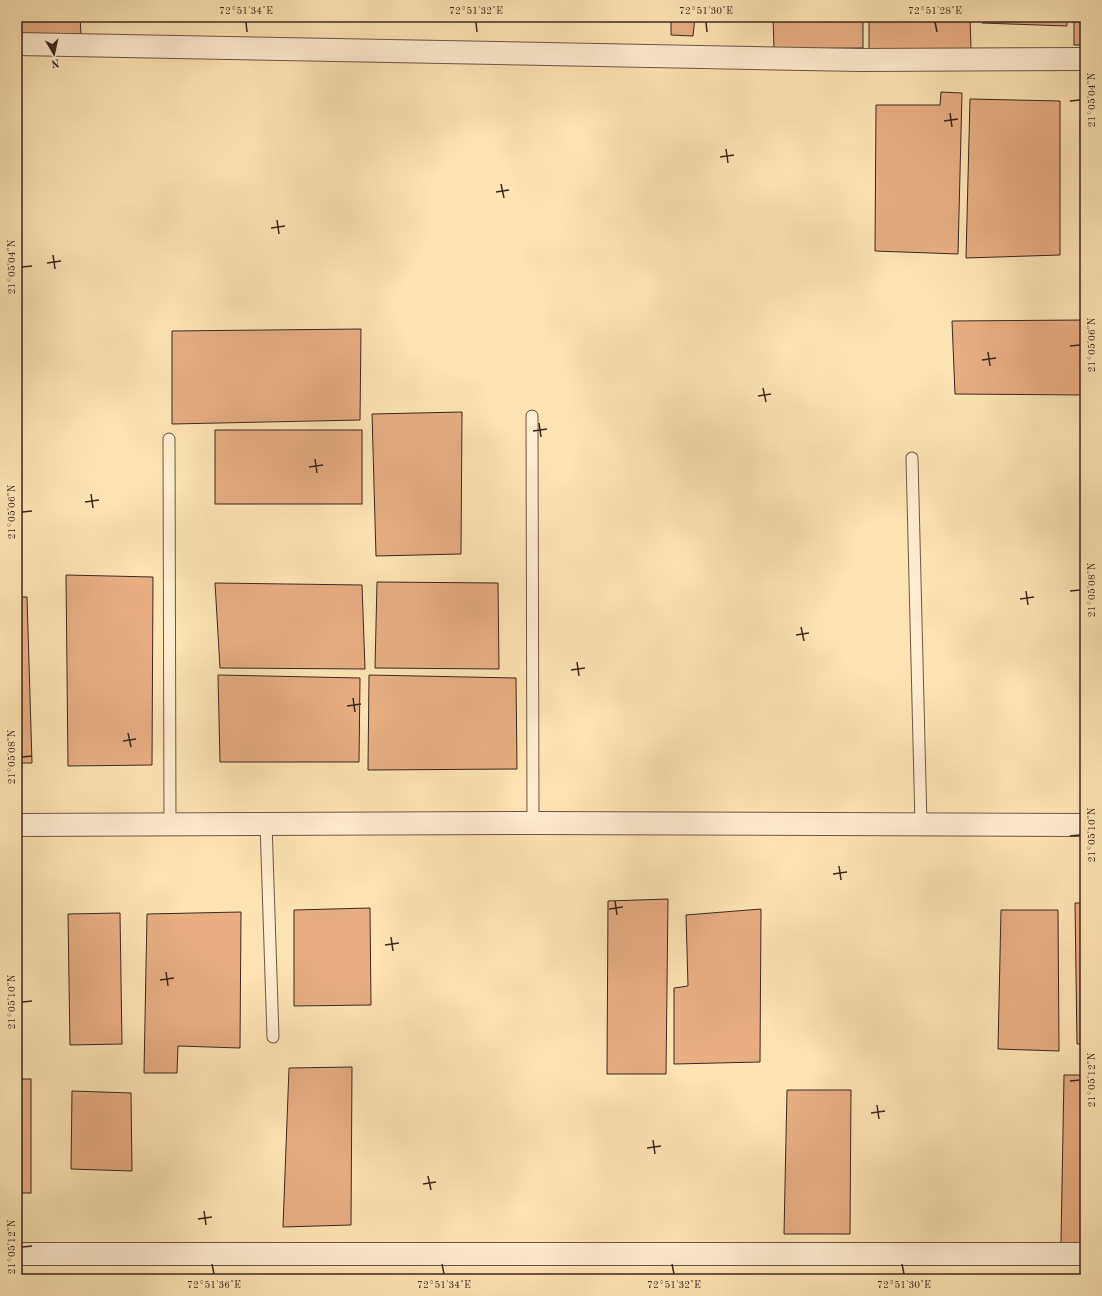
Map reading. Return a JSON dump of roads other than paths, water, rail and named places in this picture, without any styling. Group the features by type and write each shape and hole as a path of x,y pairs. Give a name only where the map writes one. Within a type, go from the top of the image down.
{"street":[{"path":"17,44 860,60 1085,59"},
{"path":"17,824 533,823 1085,825"},
{"path":"17,1254 1085,1254"}],"lane":[{"path":"532,416 533,823"},
{"path":"170,439 170,824"},
{"path":"912,458 921,824"},
{"path":"266,823 273,1037"}]}
